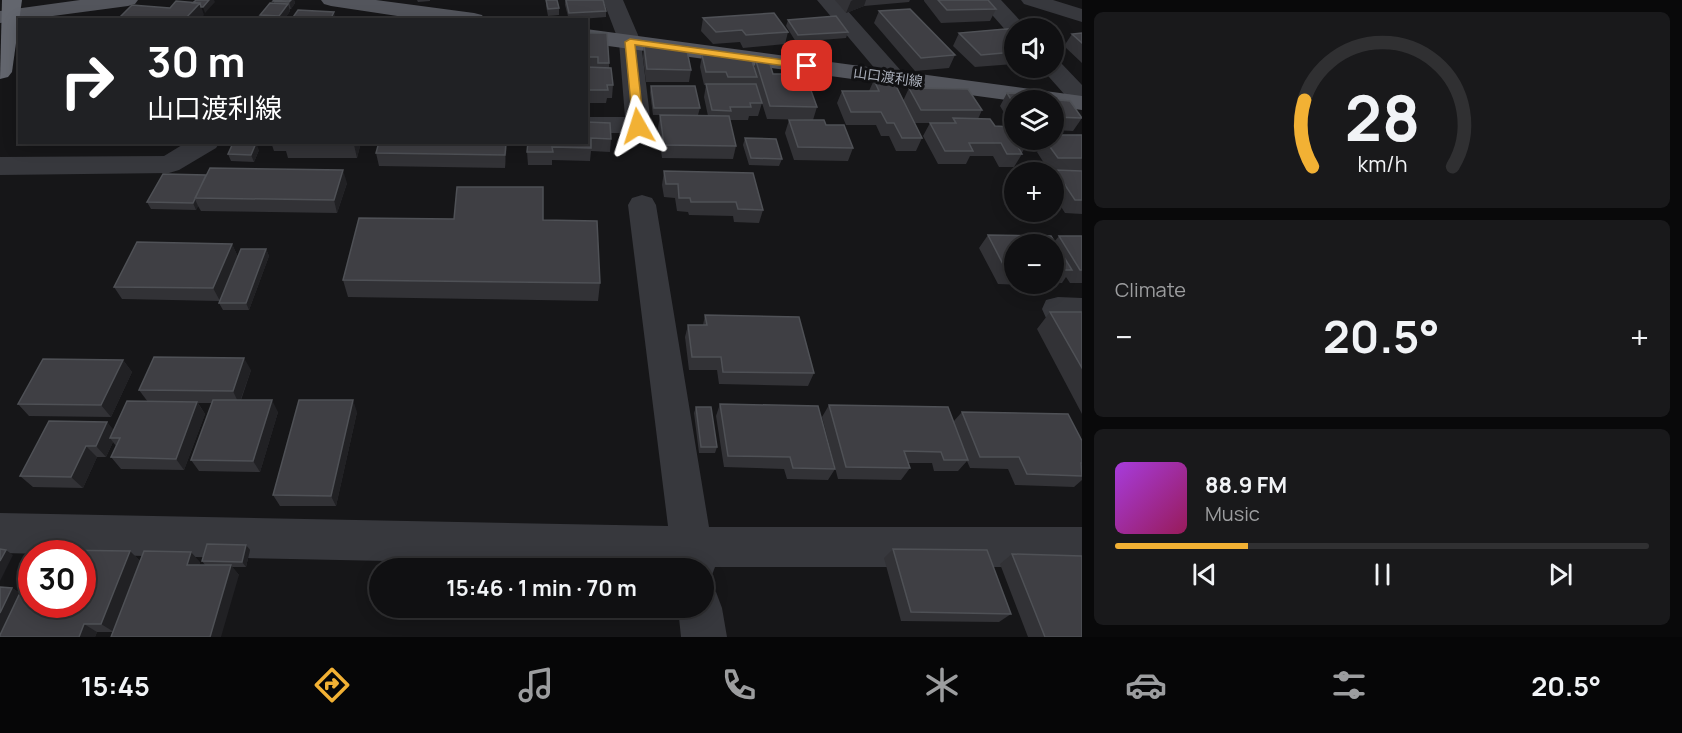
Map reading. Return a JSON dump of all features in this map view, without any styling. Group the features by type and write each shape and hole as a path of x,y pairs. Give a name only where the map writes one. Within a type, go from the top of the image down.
{"highway":[{"path":"0,72 7,11"}],"main road":[{"path":"7,11 128,0"},
{"path":"331,0 460,18"},
{"name":"山口渡利線","path":"588,36 1082,101"}],"street":[{"path":"588,125 638,126 630,42 613,0"},
{"path":"827,0 895,78"},
{"path":"989,0 1006,18"},
{"path":"1031,0 1082,16"},
{"path":"1062,78 1082,101"},
{"path":"0,166 170,164 204,144"},
{"path":"642,205 693,558"},
{"path":"0,533 693,558 1082,547"},
{"path":"701,618 704,637"}],"building":[{"path":"196,0 209,0 201,7 200,3 193,3"},
{"path":"274,0 291,0 289,2"},
{"path":"546,0 557,0 559,8 548,9"},
{"path":"566,0 603,0 606,11 569,13"},
{"path":"938,0 988,0 996,9 947,10"},
{"path":"176,1 200,3 186,18 119,18 132,5 170,8"},
{"path":"270,3 288,4 279,16 260,15"},
{"path":"910,9 955,55 921,58 879,11"},
{"path":"298,10 334,12 331,18 292,18"},
{"path":"774,13 788,32 746,35 742,30 716,32 703,18"},
{"path":"836,16 848,32 798,35 788,20"},
{"path":"1004,29 1004,53 981,55 959,33"},
{"path":"588,33 607,33 609,63 598,63 598,57 588,57"},
{"path":"1082,33 1082,43 1072,34"},
{"path":"644,45 686,46 691,70 647,69"},
{"path":"702,55 750,55 757,77 728,77 726,72 706,72"},
{"path":"756,61 769,61 773,74 805,74 817,107 770,106"},
{"path":"588,67 611,68 613,85 607,85 608,90 588,90"},
{"path":"874,80 893,80 922,138 902,138 894,123 887,123 881,112 851,112 842,91 879,91"},
{"path":"706,84 756,84 762,103 750,103 751,107 730,107 731,111 712,110"},
{"path":"651,86 695,86 700,108 654,108"},
{"path":"909,88 968,89 982,110 921,110"},
{"path":"1064,100 1070,101 1082,118 1064,117"},
{"path":"660,115 729,116 736,146 664,145"},
{"path":"953,118 990,119 995,126 1004,127 1004,148 1001,143 969,143 973,151 945,151 930,123 956,123"},
{"path":"789,120 824,120 826,125 844,125 853,148 798,147"},
{"path":"588,122 610,123 611,139 591,138 591,148 552,147 553,152 527,152 528,144 588,144"},
{"path":"1064,135 1082,135 1082,158 1058,158 1052,150 1064,150"},
{"path":"745,138 776,139 782,159 751,158"},
{"path":"233,144 256,144 251,155 228,154"},
{"path":"284,144 354,144 354,145"},
{"path":"378,144 506,144 505,155 376,153"},
{"path":"1005,150 1020,150 1022,154 1007,154"},
{"path":"210,168 343,170 334,200 195,198"},
{"path":"1064,170 1082,171 1082,200 1075,200 1064,184"},
{"path":"664,171 753,173 763,210 738,209 736,202 691,202 690,198 679,198 678,184 666,184"},
{"path":"163,174 206,175 193,203 147,202"},
{"path":"457,187 543,187 543,220 597,221 600,283 343,280 359,218 454,219"},
{"path":"988,235 1004,235 1004,266"},
{"path":"1064,236 1082,236 1082,270 1064,244"},
{"path":"137,242 232,244 213,288 114,287"},
{"path":"241,249 266,249 246,303 219,303"},
{"path":"1064,257 1072,270 1064,270"},
{"path":"1050,312 1082,312 1082,368"},
{"path":"705,315 799,317 814,373 723,372 721,357 692,357 688,325 707,325"},
{"path":"154,357 244,358 233,391 139,390"},
{"path":"43,359 123,360 101,405 18,404"},
{"path":"213,400 272,400 253,461 191,460"},
{"path":"299,400 353,400 331,496 273,495"},
{"path":"127,401 197,402 176,459 111,457 120,438 110,438"},
{"path":"720,404 818,406 835,469 793,468 790,457 728,456"},
{"path":"829,405 948,407 968,460 944,460 941,452 904,451 910,468 846,467"},
{"path":"696,407 711,407 717,447 701,447"},
{"path":"962,412 1068,414 1082,441 1082,476 1027,474 1019,457 980,457"},
{"path":"49,421 107,422 96,446 86,446 71,477 20,476"},
{"path":"207,544 246,545 242,562 202,561"},
{"path":"0,549 6,550 0,561"},
{"path":"893,549 987,550 1011,614 911,612"},
{"path":"96,551 130,551 101,624 84,624 79,637 0,637 18,597 18,618 96,618"},
{"path":"144,551 191,552 187,565 231,565 210,637 111,637"},
{"path":"1012,554 1082,556 1082,637 1045,637"},
{"path":"0,587 12,588 0,613"}],"route":[{"path":"638,126 630,42 807,66"}]}
